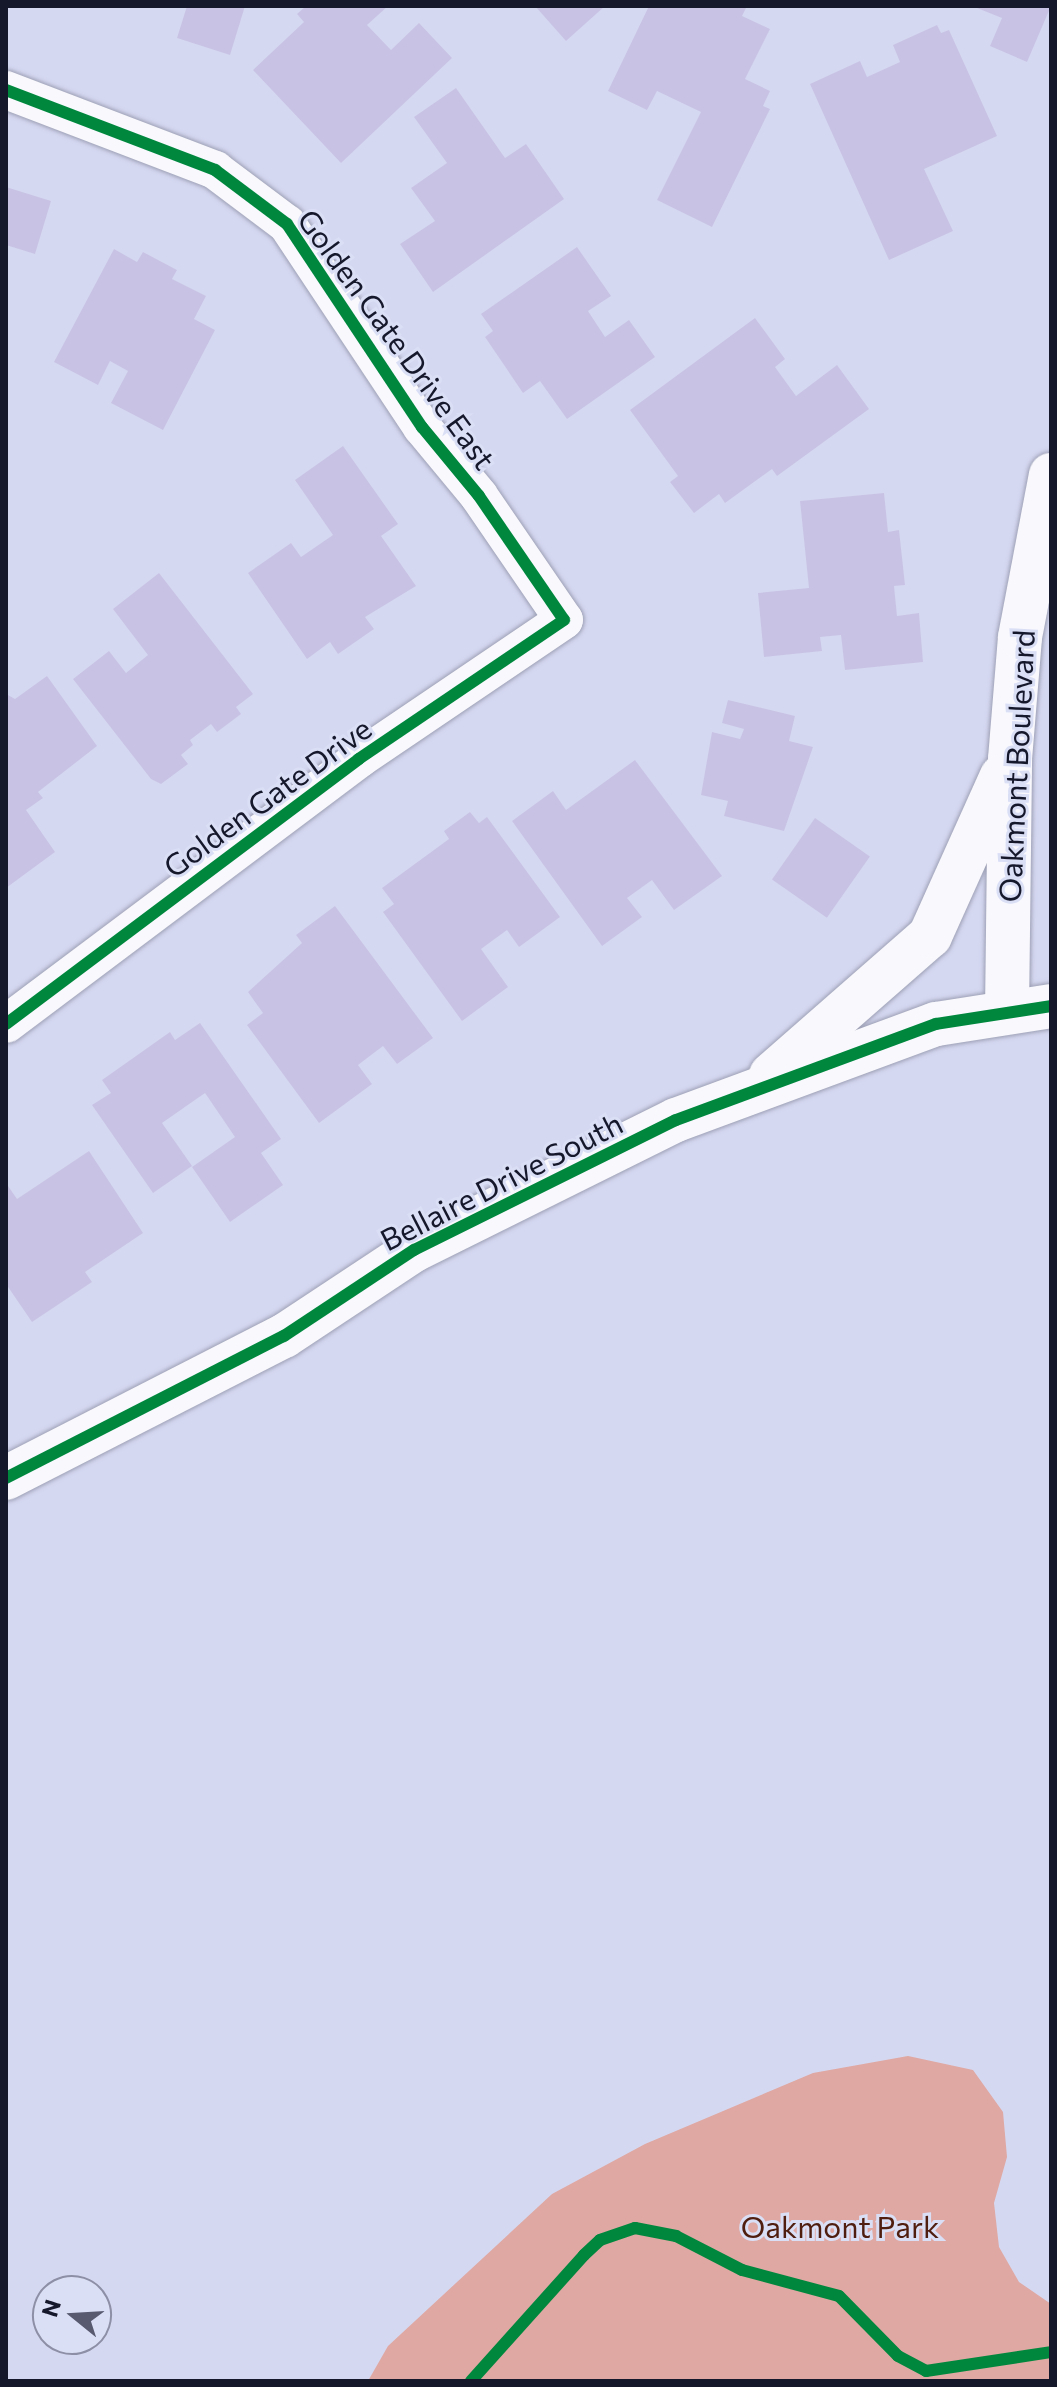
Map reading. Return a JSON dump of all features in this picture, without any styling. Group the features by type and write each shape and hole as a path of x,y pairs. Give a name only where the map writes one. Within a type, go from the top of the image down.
{"street":[{"name":"Golden Gate Drive East","path":"6,90 215,170 287,224 422,427 479,496 564,620"},
{"name":"Oakmont Boulevard","path":"1007,1012 1010,759 1020,637 1051,475"},
{"name":"Golden Gate Drive","path":"6,1024 359,759 564,620"},
{"path":"753,1092 930,936 1010,759"},
{"name":"Bellaire Drive South","path":"6,1478 284,1336 414,1250 676,1120 936,1024 1051,1006"}],"green space":[{"name":"Oakmont Park","path":"908,2056 973,2070 1003,2112 1007,2157 994,2203 999,2247 1019,2282 1051,2304 1051,2381 368,2381 388,2346 552,2194 645,2144 813,2073"}],"building":[{"path":"187,6 245,6 230,55 177,38"},
{"path":"306,6 388,6 367,25 391,50 419,23 452,58 341,163 253,70 304,22 297,14"},
{"path":"535,6 605,6 566,41"},
{"path":"649,6 747,6 742,16 770,29 745,79 770,91 763,106 770,109 712,227 657,200 701,112 657,91 647,110 608,91"},
{"path":"972,6 1051,6 1027,62 990,46 1002,18"},
{"path":"937,25 941,33 949,30 997,136 924,169 953,231 889,260 810,84 860,61 867,77 900,62 893,45"},
{"path":"456,88 505,158 526,144 564,199 433,292 400,244 435,221 411,188 447,163 414,117"},
{"path":"6,187 51,201 35,254 6,245"},
{"path":"577,247 611,296 588,311 605,337 629,320 655,357 567,419 540,381 523,393 485,337 493,331 481,314"},
{"path":"114,249 137,262 143,252 177,270 172,279 206,296 194,319 215,330 163,430 111,403 128,371 110,361 98,385 54,362"},
{"path":"755,318 785,359 775,367 796,396 837,365 869,409 777,476 772,469 725,503 719,494 694,513 670,482 678,476 630,410"},
{"path":"343,446 398,524 381,536 416,586 365,617 374,629 338,654 330,642 307,659 248,573 291,543 301,557 333,535 295,480"},
{"path":"884,493 888,532 899,530 905,585 894,586 897,616 919,613 923,662 845,670 841,635 820,637 822,651 764,657 758,593 809,588 800,501"},
{"path":"159,573 253,694 236,707 241,714 217,732 211,724 190,740 193,745 181,755 188,764 161,784 151,779 73,679 109,651 126,673 148,655 113,609"},
{"path":"47,676 97,746 38,792 43,798 26,810 55,852 6,888 6,694 15,699"},
{"path":"728,700 795,716 789,741 813,747 784,831 724,816 728,801 701,795 712,732 740,739 744,729 722,723"},
{"path":"635,760 722,876 674,910 652,880 627,898 642,917 602,946 512,821 553,791 566,810"},
{"path":"470,812 479,823 487,817 560,917 519,947 507,930 481,949 508,987 462,1021 383,912 394,904 382,888 449,839 444,831"},
{"path":"815,818 870,856 827,918 772,879"},
{"path":"335,906 433,1038 397,1064 383,1046 358,1065 372,1084 319,1123 247,1025 263,1013 248,992 302,943 296,935"},
{"path":"200,1023 281,1139 261,1153 283,1185 230,1222 192,1167 235,1137 205,1093 162,1123 192,1166 153,1193 92,1105 111,1093 102,1080 170,1032 175,1040"},
{"path":"89,1151 143,1233 85,1272 92,1282 32,1322 6,1284 6,1183 17,1199"}],"cycle path":[{"path":"6,90 215,170 287,224 422,427 479,496 564,620 359,759 6,1024"},
{"path":"6,1478 284,1336 414,1250 676,1120 936,1024 1051,1006"},
{"path":"471,2381 600,2240 635,2228 676,2236 742,2270 839,2296 898,2356 926,2371 1051,2352"}]}
